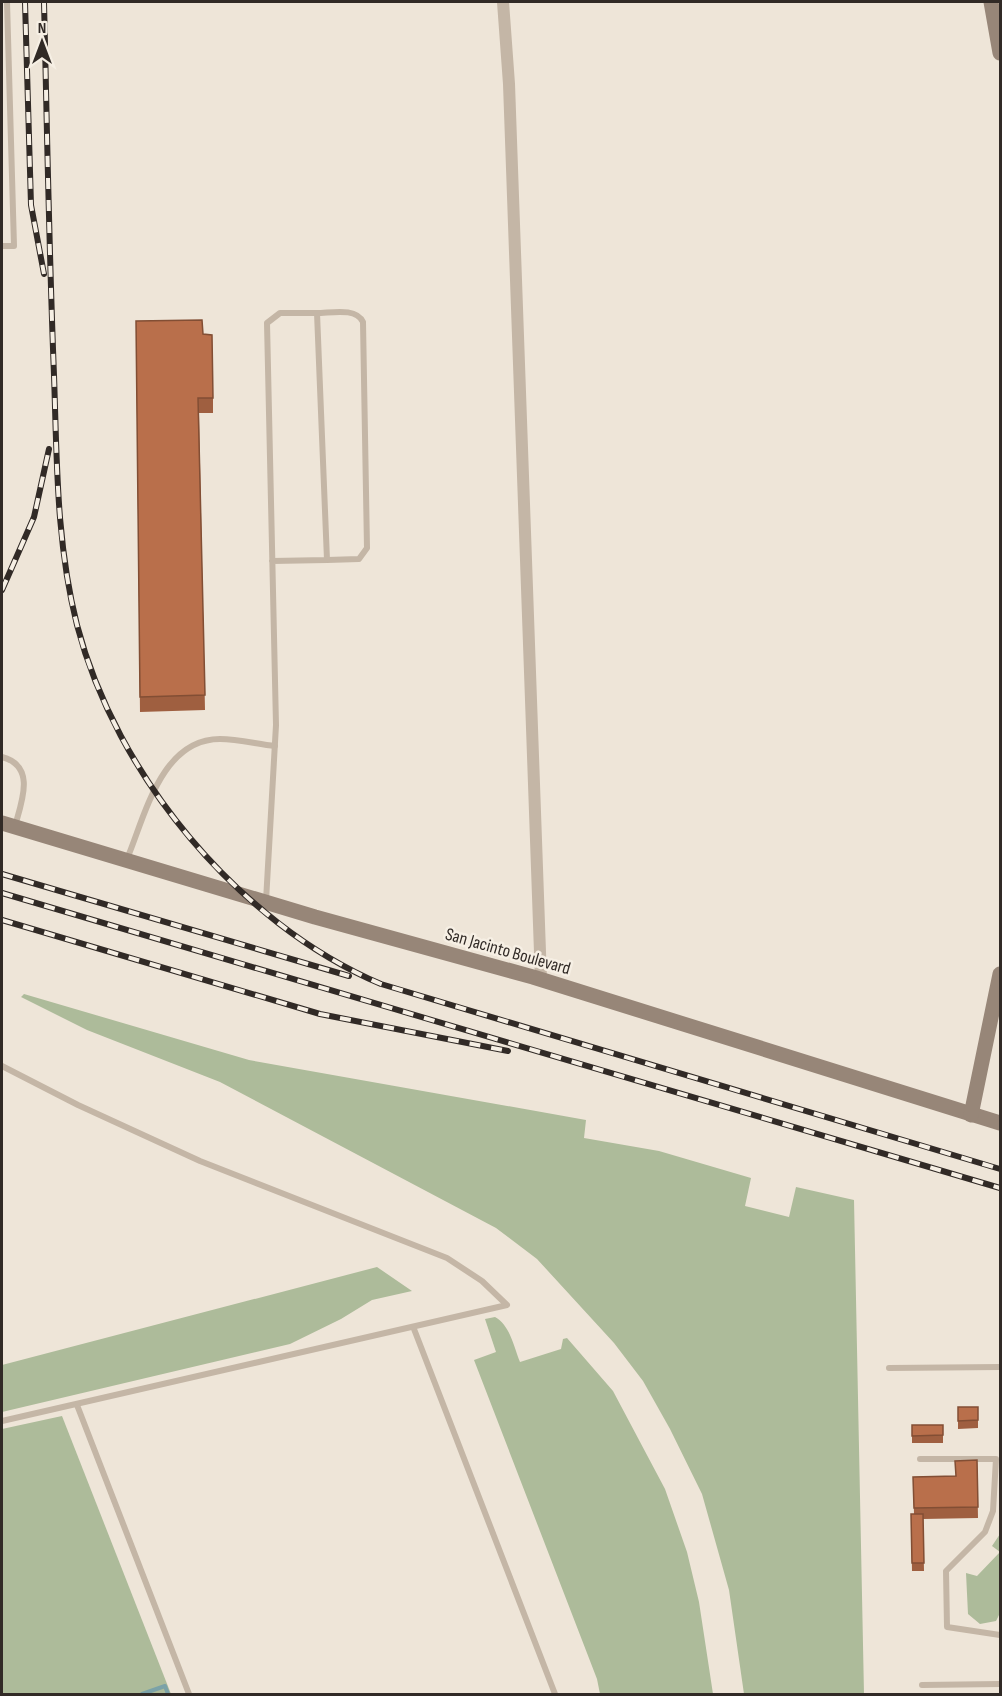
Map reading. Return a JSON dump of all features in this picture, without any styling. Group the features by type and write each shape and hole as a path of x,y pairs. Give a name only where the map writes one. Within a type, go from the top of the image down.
{"main road":[{"path":"991,2 1000,53"},
{"name":"San Jacinto Boulevard","path":"8,825 266,902 541,980 1000,1123"},
{"path":"971,1115 1000,974"}],"street":[{"path":"503,2 509,84 541,980"}],"lane":[{"path":"2,246 14,246 7,2"},
{"path":"266,902 275,746 267,323 280,313 354,312 363,322 367,548 359,559 272,561"},
{"path":"317,313 327,560"},
{"path":"127,860 159,780 172,761 190,747 218,739 275,746"},
{"path":"2,757 11,759 24,776 24,795 8,825"},
{"path":"2,1066 78,1105 200,1161 447,1258 482,1281 507,1305 414,1329 2,1421"},
{"path":"414,1329 555,1695"},
{"path":"889,1368 1000,1367"},
{"path":"76,1405 189,1695"},
{"path":"920,1459 996,1459 997,1498 986,1532 946,1571 947,1627 1000,1635"},
{"path":"922,1685 1000,1684"}],"green space":[{"path":"24,994 249,1060 586,1120 584,1138 659,1151 751,1178 745,1206 789,1217 796,1187 854,1200 864,1694 744,1694 729,1590 702,1494 643,1381 614,1343 537,1259 496,1228 220,1082 87,1030 21,997"},
{"path":"377,1267 412,1291 372,1300 341,1319 290,1344 2,1412 2,1365"},
{"path":"495,1317 508,1331 520,1362 561,1349 563,1339 567,1338 613,1391 665,1489 687,1552 699,1602 713,1694 600,1694 597,1679 474,1360 496,1352 485,1319"},
{"path":"62,1416 171,1694 2,1694 2,1429"},
{"path":"1000,1534 1000,1552 992,1546"},
{"path":"1000,1552 999,1615 996,1621 980,1624 968,1614 966,1573 977,1576"}],"building":[{"path":"202,320 203,334 212,335 213,398 198,398 205,695 140,697 136,321"},
{"path":"958,1407 978,1407 978,1420 958,1421"},
{"path":"912,1425 943,1425 943,1435 912,1436"},
{"path":"977,1460 978,1507 914,1508 913,1477 956,1476 955,1461"},
{"path":"911,1514 923,1514 924,1563 912,1563"}],"waterway":[{"path":"142,1694 165,1686 168,1694"}],"railway":[{"path":"25,2 31,205 44,274"},
{"path":"44,2 57,470 61,532 70,594 77,625 95,681 121,736 153,788 190,838 232,883 279,923 328,957 381,984 1000,1169"},
{"path":"2,590 34,517 49,449"},
{"path":"2,874 349,976"},
{"path":"2,893 1000,1188"},
{"path":"2,920 320,1014 508,1051"}]}
